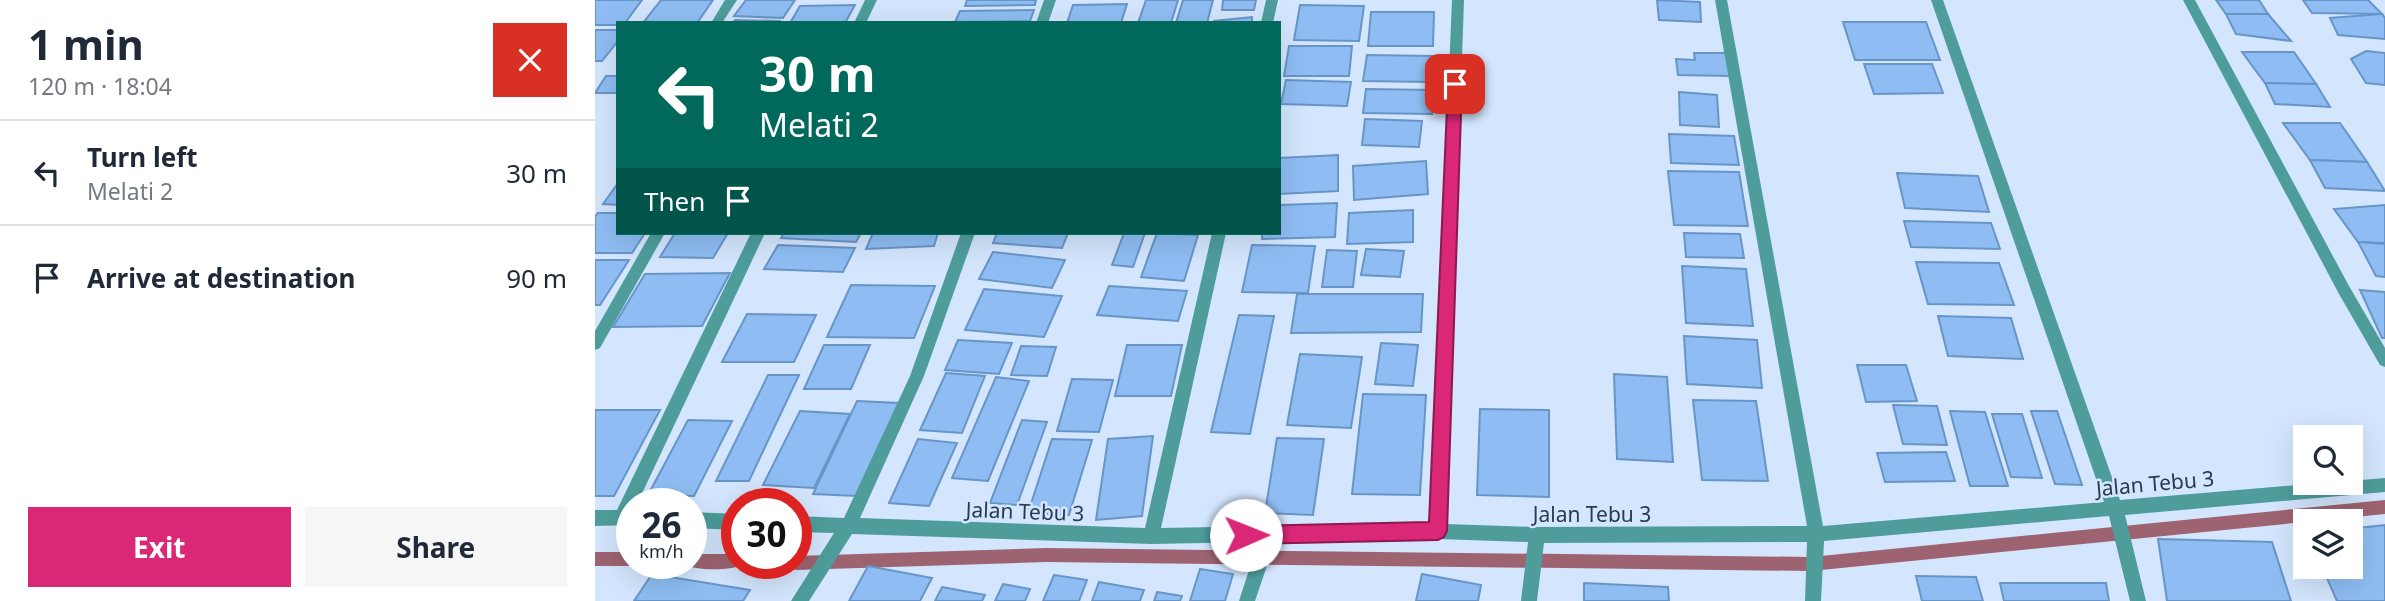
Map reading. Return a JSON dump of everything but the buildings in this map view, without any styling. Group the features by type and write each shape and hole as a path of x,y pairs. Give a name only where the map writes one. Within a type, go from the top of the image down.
{"street":[{"path":"717,21 731,0"},
{"path":"861,21 871,0"},
{"path":"1043,21 1050,0"},
{"path":"1267,21 1272,0"},
{"path":"1438,531 1458,0"},
{"path":"1721,0 1816,539 1814,596"},
{"path":"1937,0 2116,514 2138,601"},
{"path":"2189,0 2344,290 2385,361"},
{"path":"595,344 657,235"},
{"path":"641,488 757,235"},
{"path":"799,601 848,526 917,376 967,235"},
{"path":"1151,536 1219,235"},
{"name":"Jalan Tebu 3","path":"812,525 1267,542 1438,531 1536,540 1816,539 2116,514 2385,485"},
{"path":"595,517 616,518"},
{"path":"1531,593 1536,540"},
{"path":"1249,594 1267,542"}],"waterway":[{"path":"812,562 1046,555 1811,564 2385,507"},
{"path":"595,559 616,559"},
{"path":"707,561 721,561"}],"route":[{"path":"1246,535 1438,531 1455,84"}]}
